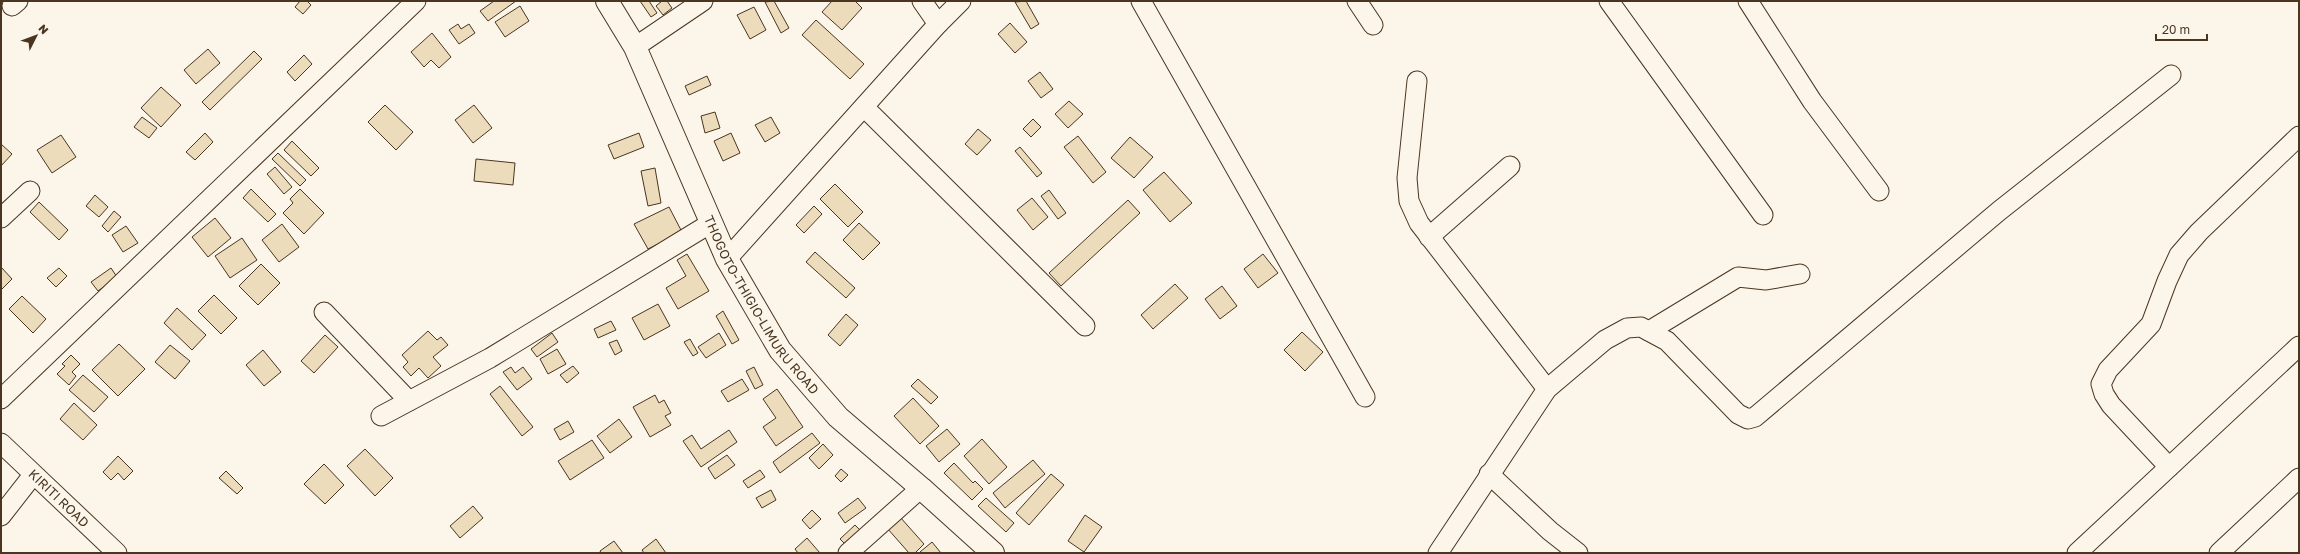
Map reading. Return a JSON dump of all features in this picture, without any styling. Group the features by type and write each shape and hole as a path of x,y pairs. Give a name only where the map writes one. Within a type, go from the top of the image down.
{"highway":[{"name":"THOGOTO-THIGIO-LIMURU ROAD","path":"607,1 635,47 727,259 780,350 838,417 922,488 993,553"}],"street":[{"path":"1,399 416,1"},
{"path":"635,47 703,1"},
{"path":"922,1 938,24"},
{"path":"727,259 938,24 961,1"},
{"path":"1141,1 1365,397"},
{"path":"1357,1 1373,25"},
{"path":"1609,1 1763,215"},
{"path":"1748,1 1812,101 1880,191"},
{"path":"1438,553 1489,474 1547,389 1605,340 1627,328 1641,327 1667,341 1738,414 1748,419 1754,417 1999,211 2171,75"},
{"path":"1417,82 1407,178 1409,200 1419,223 1429,237 1547,389"},
{"path":"864,108 1085,326"},
{"path":"2169,467 2111,405 2104,394 2101,384 2108,370 2151,324 2167,281 2179,255 2199,232 2299,136"},
{"path":"1429,237 1510,166"},
{"path":"1,218 30,191"},
{"path":"381,416 490,358 711,223"},
{"path":"1649,332 1738,277 1766,280 1800,274"},
{"path":"324,312 409,401"},
{"path":"2077,553 2299,346"},
{"name":"KIRITI ROAD","path":"1,443 33,476 117,553"},
{"path":"1489,474 1550,531 1578,553"},
{"path":"1,516 33,476"},
{"path":"2219,553 2299,478"},
{"path":"848,553 922,488"}],"building":[{"path":"300,1 307,1 311,5 303,14 295,7"},
{"path":"494,1 516,1 488,21 480,11"},
{"path":"640,1 649,1 657,13 651,17"},
{"path":"662,1 667,1 672,8 663,15 656,6"},
{"path":"774,1 789,28 781,33 765,2"},
{"path":"832,1 855,1 862,8 842,30 822,12"},
{"path":"1026,1 1039,24 1031,29 1015,2"},
{"path":"520,6 529,21 505,37 495,22"},
{"path":"754,7 766,30 750,39 737,15"},
{"path":"816,20 864,64 850,79 802,35"},
{"path":"1010,23 1027,42 1015,53 998,34"},
{"path":"458,24 461,29 469,24 475,33 459,44 449,30"},
{"path":"432,33 451,57 439,68 431,60 424,67 411,52"},
{"path":"208,49 220,63 196,84 184,70"},
{"path":"254,51 262,59 210,110 202,102"},
{"path":"304,55 312,64 295,81 287,72"},
{"path":"1040,72 1053,89 1041,98 1028,81"},
{"path":"707,76 711,85 689,95 685,86"},
{"path":"161,87 181,105 161,127 141,108"},
{"path":"1069,101 1083,114 1068,128 1055,114"},
{"path":"385,105 413,132 396,150 368,122"},
{"path":"474,105 492,128 473,143 455,120"},
{"path":"715,112 720,128 705,133 701,116"},
{"path":"142,117 157,128 149,138 134,127"},
{"path":"771,117 780,133 765,142 755,125"},
{"path":"1033,119 1041,127 1031,137 1023,129"},
{"path":"978,129 991,140 977,155 965,144"},
{"path":"205,133 213,142 195,160 186,152"},
{"path":"639,133 644,147 614,159 608,145"},
{"path":"731,133 740,153 723,161 714,141"},
{"path":"61,135 76,157 52,173 37,150"},
{"path":"1078,136 1106,172 1093,183 1064,147"},
{"path":"1130,137 1153,157 1134,178 1111,158"},
{"path":"292,141 319,168 311,176 284,150"},
{"path":"1,144 12,154 1,166"},
{"path":"1020,147 1042,173 1037,177 1015,151"},
{"path":"278,153 306,180 300,186 272,159"},
{"path":"476,159 515,163 513,185 474,181"},
{"path":"275,167 292,187 284,194 267,174"},
{"path":"655,168 661,203 648,206 641,171"},
{"path":"1164,172 1192,203 1170,222 1143,190"},
{"path":"835,184 863,212 848,227 820,199"},
{"path":"251,189 276,214 268,222 243,198"},
{"path":"300,189 324,213 304,234 283,213 293,203 290,199"},
{"path":"1049,190 1066,213 1058,219 1041,196"},
{"path":"95,195 108,207 99,217 86,206"},
{"path":"1032,198 1048,217 1033,230 1017,210"},
{"path":"1128,200 1140,213 1061,286 1049,273"},
{"path":"39,202 68,230 59,240 30,212"},
{"path":"814,206 822,214 804,233 796,225"},
{"path":"669,207 682,232 648,249 634,224"},
{"path":"114,211 121,217 108,232 102,226"},
{"path":"215,218 231,238 208,257 192,237"},
{"path":"859,223 880,243 863,260 843,240"},
{"path":"282,224 299,247 279,262 262,240"},
{"path":"126,226 138,243 123,252 112,235"},
{"path":"242,238 257,260 230,278 215,256"},
{"path":"815,252 855,288 846,298 806,262"},
{"path":"687,254 709,291 678,309 666,288 686,276 677,260"},
{"path":"1263,254 1278,273 1258,288 1244,269"},
{"path":"261,264 280,283 258,305 239,286"},
{"path":"1,267 12,279 1,290"},
{"path":"59,268 67,276 56,287 47,278"},
{"path":"111,268 117,277 98,291 91,282"},
{"path":"1175,284 1188,298 1153,329 1141,315"},
{"path":"1222,286 1237,306 1220,319 1205,299"},
{"path":"214,295 237,318 221,334 198,311"},
{"path":"22,296 46,319 33,333 9,309"},
{"path":"658,304 670,326 644,340 632,318"},
{"path":"177,308 206,335 192,350 164,323"},
{"path":"723,311 739,340 732,344 716,316"},
{"path":"846,314 858,325 840,346 828,335"},
{"path":"611,321 616,330 598,338 594,329"},
{"path":"428,331 437,340 441,337 448,345 433,357 441,366 428,378 419,368 411,376 403,367 408,362 402,355"},
{"path":"1302,332 1323,352 1305,371 1284,350"},
{"path":"552,333 558,342 537,357 531,349"},
{"path":"719,333 726,345 706,358 698,347"},
{"path":"325,335 338,347 314,373 301,361"},
{"path":"690,339 698,353 693,356 684,342"},
{"path":"617,340 622,351 615,355 609,343"},
{"path":"119,344 145,369 118,396 92,370"},
{"path":"170,345 190,361 175,379 155,362"},
{"path":"557,349 566,364 548,374 540,359"},
{"path":"263,350 281,372 264,386 246,365"},
{"path":"71,355 80,364 72,372 76,376 69,385 57,374 65,366 62,364"},
{"path":"573,366 579,373 567,383 560,375"},
{"path":"511,367 515,373 523,367 532,379 517,390 503,372"},
{"path":"754,367 763,385 755,389 746,371"},
{"path":"83,375 108,397 94,412 69,390"},
{"path":"742,379 749,390 728,402 721,391"},
{"path":"918,379 938,397 931,404 911,386"},
{"path":"500,386 533,427 522,436 490,394"},
{"path":"777,389 803,427 776,446 763,427 776,418 763,399"},
{"path":"655,395 659,403 664,400 671,413 665,416 671,425 650,437 633,407"},
{"path":"913,398 939,426 920,444 894,416"},
{"path":"74,403 97,425 83,440 60,419"},
{"path":"619,419 632,437 610,453 597,436"},
{"path":"568,421 574,432 560,440 554,429"},
{"path":"947,429 960,444 939,462 926,446"},
{"path":"729,430 737,442 701,467 683,441 692,435 701,449"},
{"path":"812,433 820,443 780,473 773,462"},
{"path":"982,439 1007,467 989,484 964,456"},
{"path":"592,440 604,458 570,480 558,461"},
{"path":"823,444 833,455 819,469 809,458"},
{"path":"365,449 393,478 375,496 347,466"},
{"path":"727,455 735,465 715,479 708,468"},
{"path":"118,456 133,471 124,480 118,473 111,480 103,472"},
{"path":"1033,460 1045,474 1005,508 993,493"},
{"path":"954,463 973,483 975,481 983,489 972,500 944,473"},
{"path":"324,464 344,485 325,504 304,484"},
{"path":"841,469 848,475 841,482 835,476"},
{"path":"760,470 765,477 748,488 743,481"},
{"path":"226,471 243,488 237,494 219,478"},
{"path":"1051,474 1064,485 1029,525 1016,513"},
{"path":"771,490 776,500 762,508 756,498"},
{"path":"858,498 866,508 845,523 838,513"},
{"path":"986,498 1014,523 1006,532 978,506"},
{"path":"473,506 483,518 460,538 450,526"},
{"path":"812,510 821,519 810,529 802,520"},
{"path":"1085,515 1102,527 1084,552 1068,541"},
{"path":"900,517 924,544 915,553 909,553 887,528"},
{"path":"855,525 863,533 848,547 840,539"},
{"path":"807,538 820,553 798,553 795,549"},
{"path":"656,539 666,553 644,553 642,550"},
{"path":"614,541 623,553 601,553 600,551"},
{"path":"932,542 941,553 920,552"}]}
